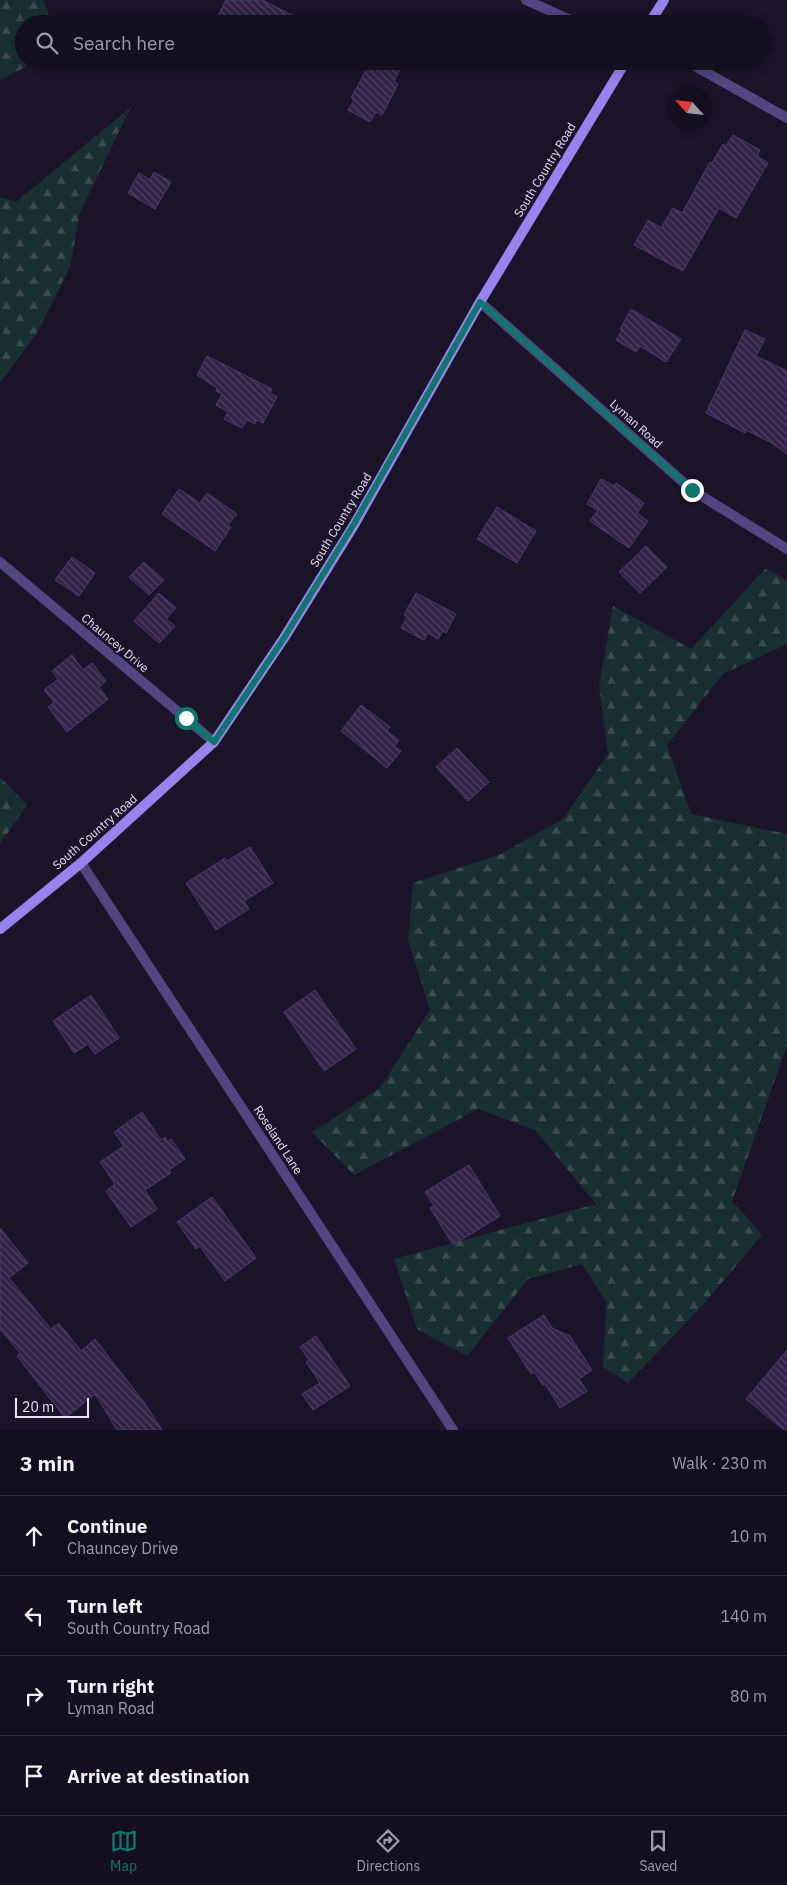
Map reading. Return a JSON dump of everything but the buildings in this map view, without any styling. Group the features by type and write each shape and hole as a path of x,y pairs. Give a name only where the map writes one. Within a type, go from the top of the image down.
{"main road":[{"path":"655,15 664,0"},
{"name":"South Country Road","path":"0,929 81,863 214,742 284,638 354,524 480,302 621,70"}],"street":[{"path":"526,0 559,15"},
{"path":"702,70 787,118"},
{"name":"Lyman Road","path":"480,302 692,490 787,549"},
{"name":"Chauncey Drive","path":"0,562 214,742"},
{"name":"Roseland Lane","path":"81,863 453,1430"}],"green space":[{"path":"0,0 43,0 49,15 15,15 15,70 19,70 0,80"},
{"path":"131,107 80,212 70,267 37,333 0,383 0,197 16,202"},
{"path":"766,568 787,581 787,644 723,674 667,745 691,814 787,834 787,1046 732,1201 762,1235 702,1306 628,1383 603,1367 606,1302 582,1264 528,1279 467,1356 417,1329 394,1259 596,1204 535,1130 478,1109 354,1175 312,1132 380,1088 430,1010 408,939 413,883 501,854 563,819 608,754 599,686 613,606 691,649"},
{"path":"0,777 27,805 0,844"}],"route":[{"path":"186,718 214,742 284,638 354,524 480,302 692,490"}]}
